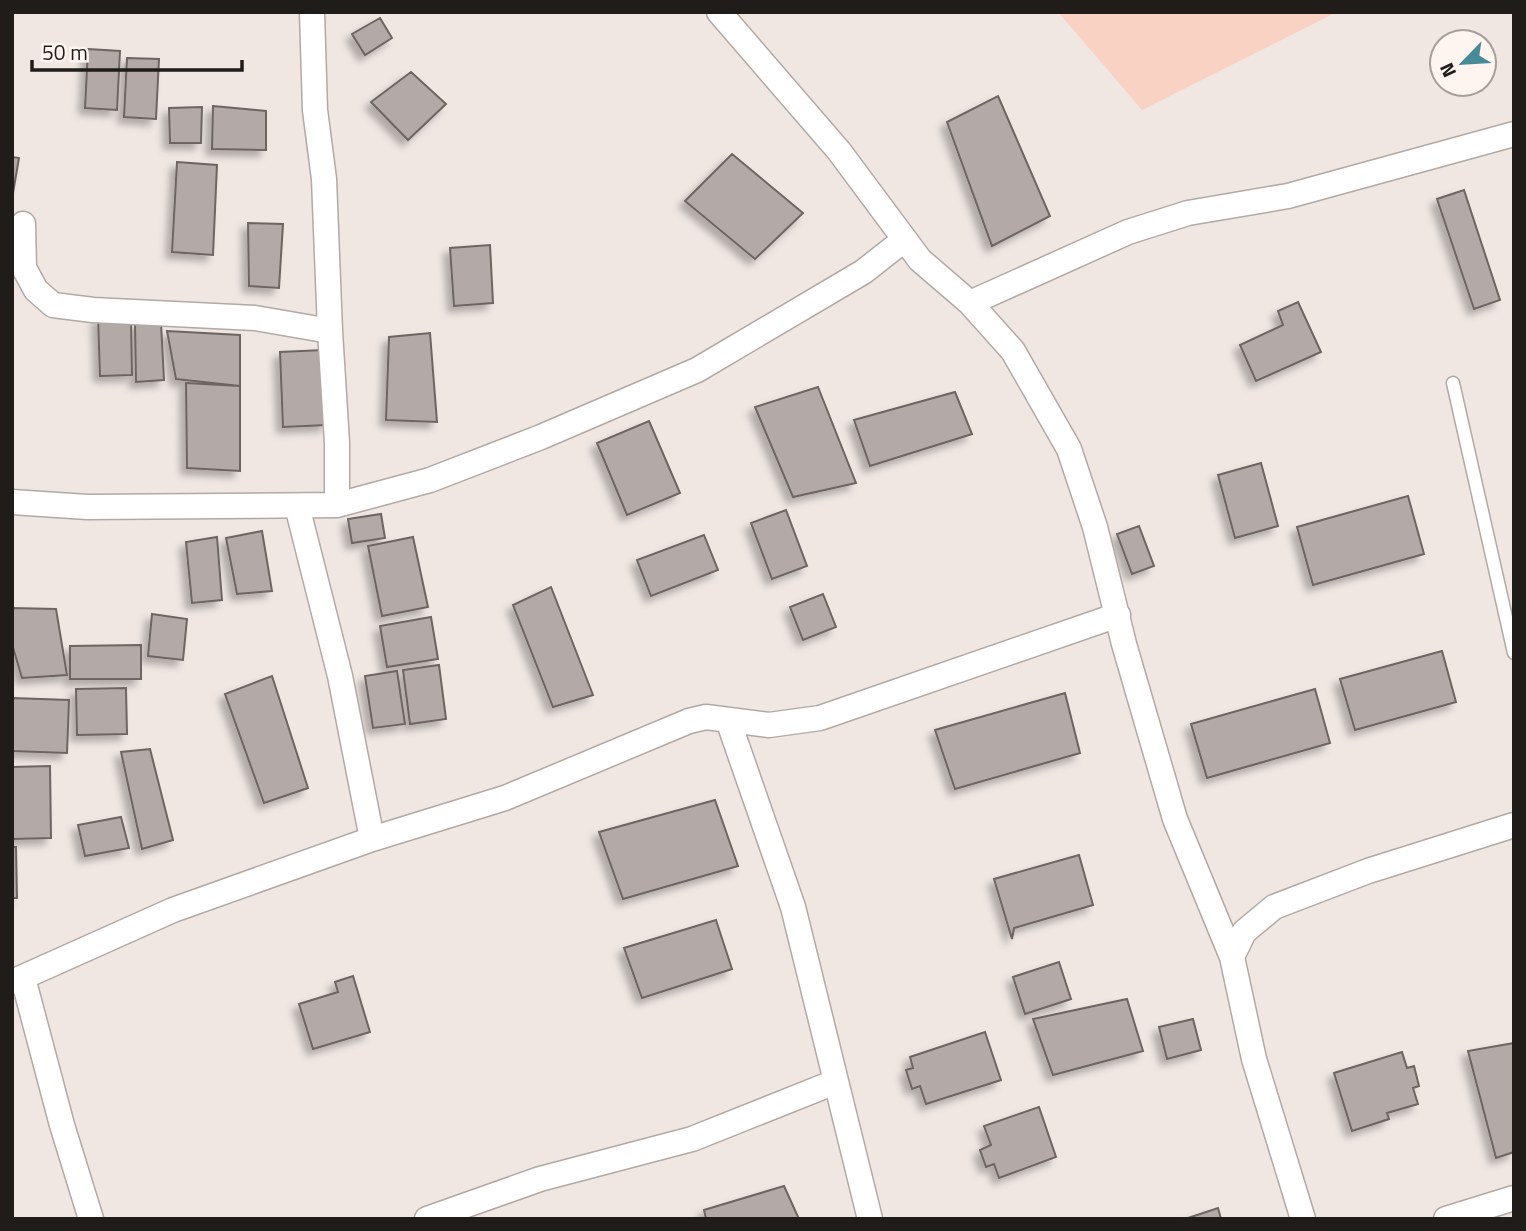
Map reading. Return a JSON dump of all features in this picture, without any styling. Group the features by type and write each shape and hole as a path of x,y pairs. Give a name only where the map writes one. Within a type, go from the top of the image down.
{"street":[{"path":"312,12 314,110 324,179 337,443 337,505"},
{"path":"719,12 839,151 919,260 970,303 1013,351 1069,449 1095,527 1151,741 1175,818 1232,957 1254,1059 1303,1219"},
{"path":"970,303 1128,232 1176,217 1288,196 1514,134"},
{"path":"23,224 24,268 36,290 53,305 93,310 255,318 330,331"},
{"path":"12,502 87,507 337,505 442,475 541,437 697,370 863,272 904,240"},
{"path":"297,506 340,676 372,839"},
{"path":"91,1219 18,980 65,956 173,910 372,839 505,798 689,721 706,717 769,725 820,718 1118,615"},
{"path":"729,720 793,907 870,1219"},
{"path":"1232,957 1244,932 1274,907 1368,871 1514,825"},
{"path":"427,1219 490,1208 540,1179 692,1139 835,1082"},
{"path":"1446,1219 1514,1198"}],"lane":[{"path":"1453,383 1514,653"}],"shaded area":[{"path":"1058,12 1337,12 1142,110"}],"building":[{"path":"380,18 392,38 365,55 352,34"},
{"path":"88,49 120,51 117,110 85,108"},
{"path":"127,58 159,59 156,119 124,117"},
{"path":"411,72 446,104 408,140 371,102"},
{"path":"998,96 1050,216 992,246 947,122"},
{"path":"213,106 266,111 266,150 212,149"},
{"path":"202,107 201,143 170,143 169,108"},
{"path":"732,154 803,213 755,259 685,201"},
{"path":"12,157 19,158 13,193 12,193"},
{"path":"177,162 217,165 213,255 172,252"},
{"path":"1464,190 1500,300 1474,309 1437,199"},
{"path":"248,223 283,224 279,288 249,286"},
{"path":"490,245 493,303 454,306 450,248"},
{"path":"1298,302 1321,352 1256,381 1240,345 1283,325 1278,311"},
{"path":"98,317 131,321 132,375 100,376"},
{"path":"135,323 161,323 164,380 136,382"},
{"path":"167,331 240,335 240,386 176,379"},
{"path":"430,333 437,422 386,420 389,337"},
{"path":"323,350 327,425 283,427 280,352"},
{"path":"186,383 240,386 240,471 187,468"},
{"path":"818,387 856,483 793,497 755,407"},
{"path":"955,392 972,434 870,466 854,420"},
{"path":"649,421 680,493 627,515 597,443"},
{"path":"1261,463 1278,526 1235,538 1218,475"},
{"path":"1408,496 1424,554 1313,585 1297,527"},
{"path":"786,510 807,566 772,579 751,523"},
{"path":"381,514 385,538 352,543 348,519"},
{"path":"1139,526 1154,566 1132,574 1117,534"},
{"path":"262,531 272,591 237,594 226,538"},
{"path":"704,535 718,570 651,596 637,560"},
{"path":"217,537 222,600 192,603 186,542"},
{"path":"413,537 428,607 382,616 368,546"},
{"path":"551,587 593,695 553,707 513,605"},
{"path":"823,594 836,627 803,640 790,607"},
{"path":"12,608 56,609 67,675 22,678 12,644"},
{"path":"152,614 187,619 183,660 148,656"},
{"path":"431,617 438,659 387,667 380,626"},
{"path":"141,645 141,679 70,679 70,646"},
{"path":"1442,651 1456,702 1355,730 1340,679"},
{"path":"439,665 446,719 410,724 403,670"},
{"path":"397,671 405,724 373,728 365,676"},
{"path":"272,676 308,788 264,803 225,694"},
{"path":"126,688 127,734 77,735 76,689"},
{"path":"1315,689 1330,743 1207,778 1191,724"},
{"path":"1065,693 1080,753 955,789 935,730"},
{"path":"12,698 69,700 67,753 12,751"},
{"path":"150,749 173,840 142,849 121,752"},
{"path":"50,766 51,838 12,839 12,767"},
{"path":"715,800 738,866 623,899 599,832"},
{"path":"121,817 129,848 85,856 78,825"},
{"path":"12,847 16,847 17,898 12,898"},
{"path":"1079,855 1093,905 1014,928 1012,939 994,879"},
{"path":"716,920 732,969 642,998 624,948"},
{"path":"1059,962 1071,999 1025,1014 1013,977"},
{"path":"353,976 370,1032 313,1049 299,1004 338,992 335,982"},
{"path":"1127,999 1143,1051 1053,1075 1033,1019"},
{"path":"1193,1019 1201,1050 1167,1059 1159,1027"},
{"path":"985,1032 1001,1080 926,1104 920,1086 912,1089 906,1070 913,1068 910,1057"},
{"path":"1514,1043 1514,1152 1496,1158 1468,1051"},
{"path":"1402,1052 1407,1068 1414,1066 1419,1086 1413,1088 1418,1104 1387,1113 1389,1119 1352,1131 1334,1073"},
{"path":"1039,1107 1056,1157 999,1178 994,1164 986,1167 980,1150 991,1145 984,1126"},
{"path":"784,1186 799,1219 706,1219 704,1210"},
{"path":"1218,1208 1221,1219 1185,1219"}]}
